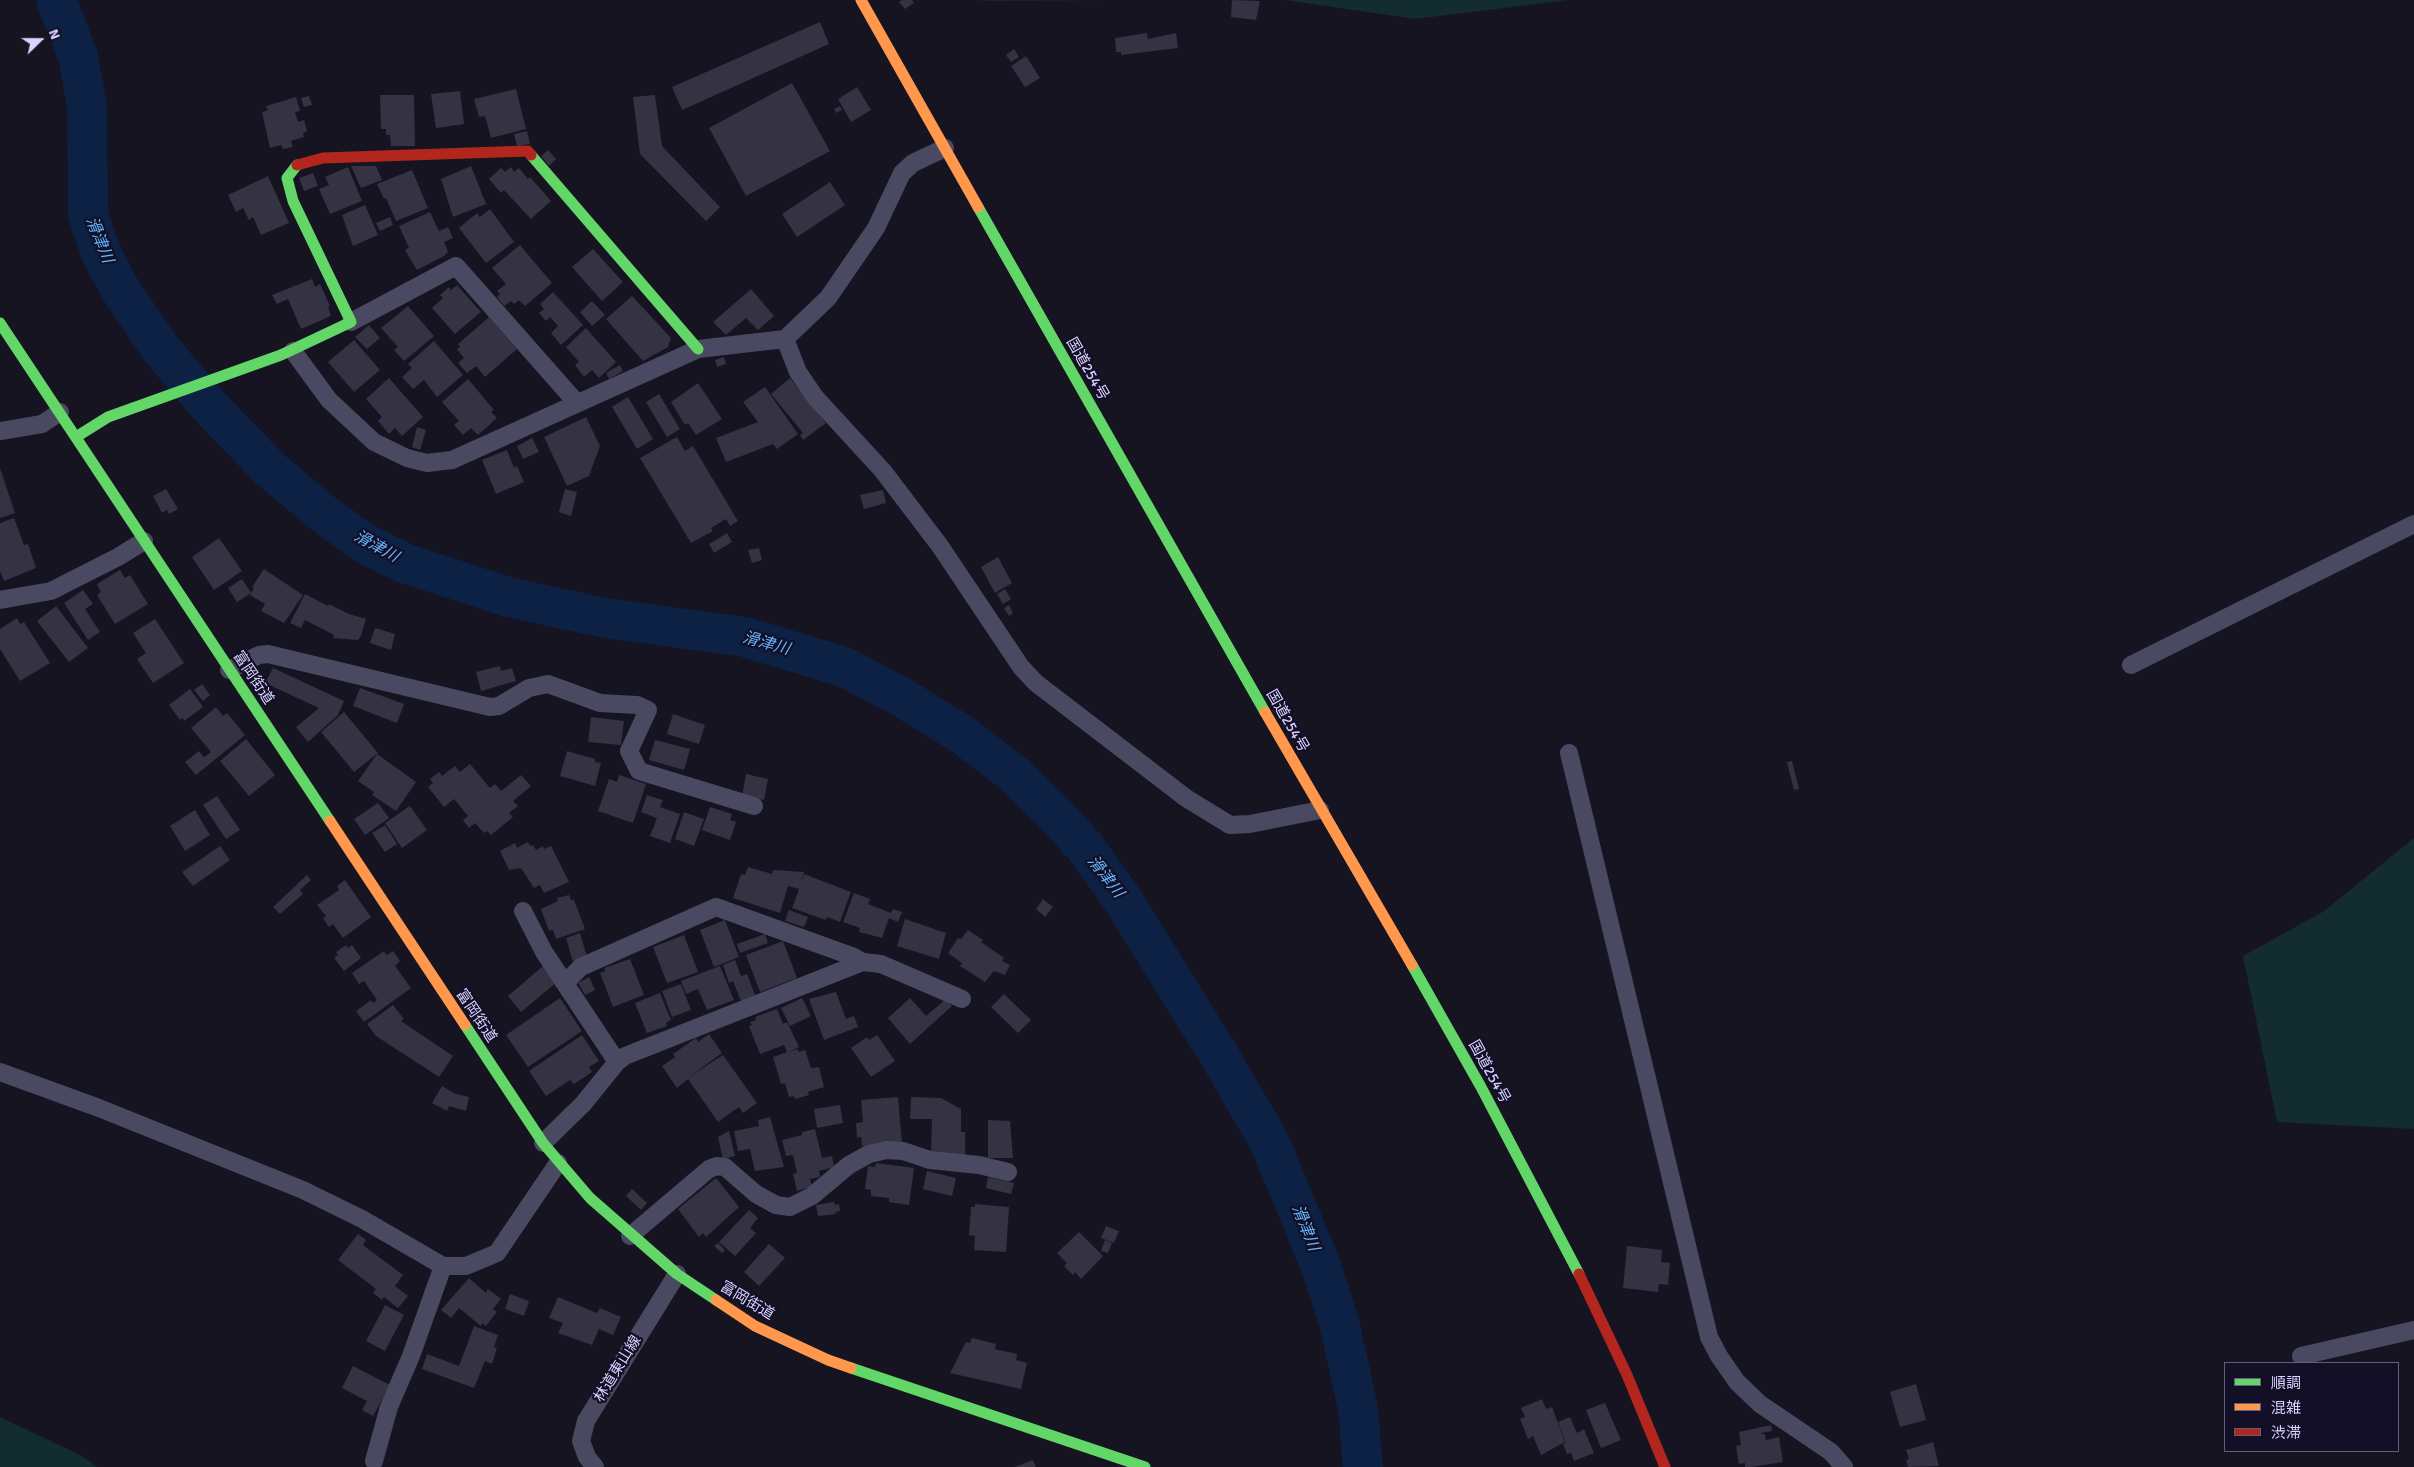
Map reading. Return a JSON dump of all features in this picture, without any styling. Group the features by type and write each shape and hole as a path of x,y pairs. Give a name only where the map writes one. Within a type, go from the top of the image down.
{"main road":[{"name":"国道254号","path":"861,0 1320,810 1419,977 1533,1184 1628,1375 1665,1467"},
{"path":"76,437 113,416 287,353 350,322 294,201 287,178 294,166 323,158 528,151 698,349"},
{"name":"富岡街道","path":"0,323 543,1143 558,1163 630,1236 677,1274 755,1326 828,1360 1145,1467"}],"street":[{"path":"287,353 329,400 374,442 407,458 427,463 452,460 576,402 698,349 785,339 828,298 876,228 902,173 913,163 944,148"},
{"path":"350,322 456,266 576,402"},
{"path":"785,339 798,372 815,397 889,479 940,546 1021,667 1036,683 1186,798 1230,825 1250,824 1320,810"},
{"path":"0,431 42,424 60,412"},
{"path":"2132,665 2414,524"},
{"path":"0,600 51,591 118,557 144,541"},
{"path":"229,670 259,655 268,654 490,707 499,706 529,688 548,684 600,703 637,705 648,710 629,751 639,771 754,806"},
{"path":"1569,753 1709,1337 1719,1356 1737,1382 1760,1404 1831,1452 1844,1467"},
{"path":"566,982 580,967 716,907 854,957 863,962 881,964 962,998"},
{"path":"523,911 544,952 566,982 617,1062"},
{"path":"543,1143 583,1104 617,1062 625,1056 863,962"},
{"path":"0,1072 99,1108 303,1190 362,1219 443,1266 466,1266 498,1253 558,1163"},
{"path":"630,1236 716,1166 725,1168 756,1194 776,1205 790,1207 812,1196 849,1165 869,1154 887,1150 903,1151 930,1160 979,1165 1008,1172"},
{"path":"374,1461 389,1407 411,1356 443,1266"},
{"name":"林道東山線","path":"595,1467 587,1457 581,1441 586,1421 677,1274"},
{"path":"2301,1356 2414,1330"}],"green space":[{"path":"973,0 1119,0 993,1"},
{"path":"1285,0 1569,0 1415,19"},
{"path":"2414,838 2414,1129 2277,1122 2243,956 2324,911"},
{"path":"0,1417 82,1456 97,1467 0,1467"}],"building":[{"path":"902,0 912,0 914,3 905,9 899,2"},
{"path":"1232,0 1260,1 1256,20 1231,17"},
{"path":"820,22 829,44 682,110 672,87"},
{"path":"1147,33 1148,39 1176,33 1178,48 1121,55 1121,52 1116,52 1115,38"},
{"path":"1014,49 1019,57 1011,62 1006,55"},
{"path":"1026,56 1040,78 1025,87 1011,66"},
{"path":"792,83 830,151 746,196 709,128"},
{"path":"857,87 871,110 851,122 838,99"},
{"path":"516,89 526,129 491,138 485,116 479,117 474,99"},
{"path":"460,91 464,124 436,128 431,94"},
{"path":"380,95 414,95 415,146 391,146 390,135 386,135 386,129 381,129"},
{"path":"655,95 662,146 720,207 706,221 640,154 633,97"},
{"path":"309,96 312,105 304,107 301,98"},
{"path":"296,97 300,111 295,112 298,122 304,120 307,131 303,133 304,137 291,141 293,147 283,149 281,145 270,148 262,112 268,110 266,106"},
{"path":"840,106 842,110 836,113 834,109"},
{"path":"527,131 530,144 517,146 514,134"},
{"path":"548,150 556,159 549,166 541,156"},
{"path":"351,166 376,166 382,180 361,188"},
{"path":"471,166 486,204 453,217 441,179"},
{"path":"348,167 362,201 330,214 319,189 329,185 325,177"},
{"path":"511,167 514,172 519,168 528,179 530,177 551,201 531,219 504,190 501,193 489,179 501,168 505,172"},
{"path":"412,170 428,208 396,221 386,198 384,199 377,184"},
{"path":"313,173 318,186 304,191 299,178"},
{"path":"268,176 289,223 261,235 253,217 249,220 243,208 236,212 228,195"},
{"path":"830,182 845,205 797,237 782,214"},
{"path":"365,205 378,235 353,246 342,215"},
{"path":"490,209 514,242 486,263 459,228 477,213 480,217"},
{"path":"430,212 439,231 448,227 453,238 444,242 448,252 444,256 417,270 405,250 409,248 399,226"},
{"path":"390,217 393,225 380,231 376,223"},
{"path":"520,245 552,283 525,306 519,300 514,304 511,301 504,306 497,297 500,294 497,291 506,284 492,268"},
{"path":"593,249 623,282 602,301 572,267"},
{"path":"312,279 315,287 320,284 330,306 328,307 331,316 301,329 288,299 277,304 272,295"},
{"path":"457,285 481,312 455,334 432,308 443,298 440,295 449,287 451,290"},
{"path":"751,289 774,316 758,330 746,318 726,335 713,322"},
{"path":"553,292 583,325 561,345 551,333 558,326 550,317 546,321 539,313 544,309 540,304"},
{"path":"632,296 671,338 668,347 643,361 606,319"},
{"path":"592,301 605,315 592,326 580,312"},
{"path":"408,306 434,336 404,361 394,350 398,347 381,328"},
{"path":"489,317 517,349 485,377 476,366 467,373 458,363 464,358 457,349 460,347 458,344"},
{"path":"369,325 380,338 367,349 355,337"},
{"path":"586,328 616,362 599,378 592,370 584,377 575,365 579,362 566,347"},
{"path":"354,340 380,370 354,392 328,362"},
{"path":"434,341 463,375 437,397 424,380 413,389 402,377 412,368 408,364"},
{"path":"724,357 726,364 717,367 715,360"},
{"path":"620,365 623,371 609,379 606,373"},
{"path":"389,378 423,417 402,436 395,428 389,434 378,421 382,417 366,399"},
{"path":"790,378 826,423 803,440 800,435 803,433 771,394"},
{"path":"468,379 494,410 491,412 497,418 478,435 471,428 463,435 454,425 459,421 442,402"},
{"path":"698,383 722,419 696,435 688,423 685,425 671,402"},
{"path":"765,387 798,434 777,449 773,444 726,462 716,438 758,422 743,402"},
{"path":"659,394 680,429 667,437 646,402"},
{"path":"628,397 653,439 637,449 612,407"},
{"path":"586,417 600,446 589,476 567,486 544,437"},
{"path":"417,427 426,430 420,450 412,447"},
{"path":"677,437 685,451 693,446 738,521 730,526 726,519 711,528 713,531 691,543 640,458"},
{"path":"532,438 539,452 523,459 517,446"},
{"path":"507,450 514,468 517,466 524,482 496,494 482,460"},
{"path":"0,468 15,513 0,518"},
{"path":"166,489 178,509 169,514 167,510 162,513 153,496"},
{"path":"565,489 577,492 571,516 559,512"},
{"path":"883,490 886,503 864,509 860,495"},
{"path":"14,518 24,545 28,544 36,568 4,581 0,571 0,523"},
{"path":"727,533 732,542 714,553 709,544"},
{"path":"219,538 242,571 214,590 192,557"},
{"path":"759,548 762,560 752,563 748,550"},
{"path":"998,557 1012,583 995,593 981,567"},
{"path":"264,569 303,595 284,623 261,611 265,604 250,595 254,588 252,587"},
{"path":"120,570 125,578 130,575 148,604 115,624 97,595 101,592 97,584"},
{"path":"242,579 251,593 237,602 228,588"},
{"path":"1005,589 1011,599 1003,604 997,594"},
{"path":"83,590 93,604 85,609 100,632 88,640 64,603"},
{"path":"305,594 328,606 329,604 349,614 366,619 358,640 333,638 334,635 305,620 301,628 290,623"},
{"path":"1009,605 1013,613 1009,616 1004,608"},
{"path":"56,606 88,648 69,662 37,621"},
{"path":"17,618 20,624 24,622 50,663 20,681 0,649 0,629"},
{"path":"155,619 184,663 153,683 137,659 146,653 133,633"},
{"path":"375,628 395,634 391,650 370,643"},
{"path":"500,666 501,671 512,668 516,681 481,691 476,672"},
{"path":"273,668 344,701 338,715 308,742 296,727 319,708 265,683"},
{"path":"202,684 210,695 203,701 194,690"},
{"path":"360,688 404,704 397,723 353,706"},
{"path":"190,689 203,707 184,721 183,718 180,720 169,705"},
{"path":"216,707 223,716 227,713 245,735 196,775 185,762 199,751 204,757 211,752 191,728"},
{"path":"344,712 378,753 354,772 321,732"},
{"path":"673,714 705,725 699,744 667,734"},
{"path":"591,717 624,721 621,745 588,742"},
{"path":"246,739 275,775 249,796 220,761"},
{"path":"655,740 690,749 684,770 649,760"},
{"path":"567,751 595,759 595,762 601,763 595,786 560,776"},
{"path":"377,754 416,782 396,811 372,795 374,792 358,781"},
{"path":"1792,761 1799,789 1794,790 1787,762"},
{"path":"470,764 490,788 495,784 501,791 521,775 531,786 513,801 518,806 509,813 513,817 491,835 487,831 484,833 475,823 469,828 463,820 468,816 454,799 444,807 428,787 433,783 430,779 439,772 442,776 455,766 460,772"},
{"path":"746,774 768,779 764,800 742,796"},
{"path":"619,775 646,784 633,823 598,811 609,779 617,782"},
{"path":"647,795 663,800 660,807 680,814 670,843 650,836 657,818 641,812"},
{"path":"217,796 240,830 226,839 203,805"},
{"path":"378,803 389,818 365,835 354,819"},
{"path":"410,806 427,830 402,848 385,823"},
{"path":"710,807 732,814 730,820 736,822 730,840 702,830"},
{"path":"195,810 210,835 185,851 170,826"},
{"path":"684,812 704,819 694,846 675,839"},
{"path":"385,825 397,844 385,852 372,833"},
{"path":"528,842 536,850 543,846 544,849 551,846 569,882 544,893 540,885 534,888 521,868 509,870 500,851 515,843 517,848"},
{"path":"220,846 230,860 193,886 182,872"},
{"path":"748,867 772,874 773,870 804,872 800,884 804,874 851,892 840,922 827,917 826,920 792,908 799,889 788,886 780,913 733,898 741,874 745,875"},
{"path":"307,875 311,880 300,890 303,894 280,914 273,907"},
{"path":"345,880 371,917 343,938 333,924 329,927 323,918 326,916 317,905 339,890 337,886"},
{"path":"854,893 870,899 868,904 891,913 893,909 902,912 898,922 889,918 882,938 859,932 860,928 843,922"},
{"path":"569,895 571,900 574,900 585,929 556,939 553,930 549,931 541,909 558,901 557,898"},
{"path":"1043,899 1053,907 1045,917 1036,909"},
{"path":"789,910 808,917 804,927 785,921"},
{"path":"905,919 946,933 939,959 897,946"},
{"path":"725,920 739,957 714,967 700,930"},
{"path":"968,930 1004,958 1002,961 1010,965 1005,975 994,971 985,982 960,966 962,963 948,953 958,938 961,939"},
{"path":"580,933 587,957 573,962 566,938"},
{"path":"765,934 768,943 740,953 737,944"},
{"path":"684,935 698,972 667,983 653,947"},
{"path":"783,941 797,978 760,992 746,955"},
{"path":"346,945 348,948 352,945 361,958 344,971 334,958 338,955 336,952"},
{"path":"384,951 387,955 393,951 400,961 395,966 411,988 364,1022 356,1011 371,1000 373,1003 377,1000 364,981 359,984 352,973"},
{"path":"630,959 644,995 613,1007 600,973 606,971 604,968"},
{"path":"735,960 741,976 747,974 755,995 741,1001 733,981 729,983 723,965"},
{"path":"543,966 557,982 521,1012 508,996"},
{"path":"720,966 734,1000 707,1010 698,989 686,994 681,981"},
{"path":"589,977 595,990 585,995 578,983"},
{"path":"681,984 691,1010 672,1017 662,991"},
{"path":"836,992 846,1019 854,1016 858,1027 824,1040 809,999"},
{"path":"660,993 671,1020 666,1023 667,1026 647,1033 635,1003"},
{"path":"1004,994 1031,1020 1018,1033 991,1007"},
{"path":"560,998 582,1031 528,1067 506,1035"},
{"path":"802,998 811,1016 790,1026 781,1008"},
{"path":"910,998 926,1016 946,999 952,1006 910,1044 888,1018"},
{"path":"393,1005 404,1019 401,1021 453,1056 439,1077 376,1036 367,1024"},
{"path":"777,1009 783,1024 787,1022 799,1047 789,1052 798,1049 799,1052 805,1050 811,1068 819,1067 824,1087 808,1092 809,1095 795,1099 794,1096 789,1097 785,1083 781,1084 773,1057 787,1052 784,1045 760,1054 749,1026 752,1025 750,1022 756,1020 755,1017"},
{"path":"709,1034 722,1053 689,1077 723,1055 757,1103 743,1113 739,1107 718,1122 688,1079 677,1088 662,1066 675,1057 673,1054 696,1038 698,1042"},
{"path":"582,1035 599,1061 589,1067 592,1072 574,1084 570,1080 546,1096 529,1071"},
{"path":"877,1035 895,1061 871,1077 851,1048 867,1037 869,1040"},
{"path":"442,1086 456,1094 469,1097 466,1111 449,1106 447,1111 432,1103"},
{"path":"898,1097 902,1143 862,1146 861,1137 857,1138 856,1123 863,1122 861,1100"},
{"path":"911,1097 941,1098 961,1109 961,1132 965,1132 965,1157 931,1153 932,1119 910,1119"},
{"path":"840,1105 843,1123 817,1128 814,1109"},
{"path":"770,1117 784,1167 755,1171 750,1149 738,1151 734,1131 759,1126 758,1120"},
{"path":"988,1120 1010,1121 1013,1158 988,1158"},
{"path":"815,1129 822,1158 832,1156 834,1167 819,1171 820,1177 810,1179 812,1187 797,1191 793,1174 797,1173 793,1155 786,1156 782,1140 802,1135 802,1132"},
{"path":"729,1131 735,1156 723,1159 718,1137"},
{"path":"876,1163 914,1168 909,1205 889,1202 889,1198 871,1196 871,1190 865,1189 868,1166 875,1167"},
{"path":"927,1171 956,1178 952,1196 923,1189"},
{"path":"988,1177 1014,1183 1011,1194 986,1188"},
{"path":"716,1178 739,1207 706,1237 703,1233 699,1237 678,1209"},
{"path":"632,1189 647,1203 641,1210 626,1196"},
{"path":"834,1202 835,1205 839,1204 840,1211 835,1212 836,1214 818,1216 816,1205"},
{"path":"975,1204 1009,1207 1006,1252 974,1250 975,1236 969,1235 971,1207 975,1207"},
{"path":"749,1210 758,1218 750,1228 756,1233 735,1256 719,1242"},
{"path":"1106,1226 1119,1231 1114,1243 1101,1238"},
{"path":"1079,1232 1103,1256 1081,1279 1075,1272 1073,1275 1064,1266 1067,1263 1057,1253"},
{"path":"358,1234 366,1240 363,1245 403,1275 395,1286 408,1296 398,1308 384,1297 382,1300 373,1293 376,1289 338,1260"},
{"path":"1105,1240 1112,1243 1108,1253 1101,1251"},
{"path":"718,1243 725,1250 722,1253 714,1246"},
{"path":"769,1244 785,1258 759,1286 744,1272"},
{"path":"1627,1246 1662,1250 1661,1262 1670,1263 1668,1285 1659,1284 1658,1292 1623,1288"},
{"path":"469,1278 486,1293 488,1289 501,1299 493,1309 497,1312 486,1326 482,1323 481,1326 459,1308 451,1318 441,1310"},
{"path":"510,1294 529,1301 524,1316 505,1309"},
{"path":"558,1297 597,1313 600,1308 621,1317 613,1335 599,1329 592,1345 558,1333 563,1323 549,1318"},
{"path":"385,1305 404,1315 385,1351 366,1341"},
{"path":"474,1326 498,1335 494,1347 497,1348 492,1364 485,1361 474,1388 422,1369 427,1354 459,1366"},
{"path":"972,1338 996,1344 995,1349 1017,1354 1016,1360 1027,1363 1021,1389 950,1373 966,1342 970,1343"},
{"path":"353,1366 390,1385 373,1416 362,1410 367,1401 342,1388"},
{"path":"1916,1384 1926,1420 1900,1427 1890,1392"},
{"path":"1542,1399 1546,1409 1552,1407 1565,1442 1541,1455 1533,1436 1528,1439 1520,1419 1525,1417 1521,1408"},
{"path":"1605,1403 1621,1440 1601,1448 1586,1410"},
{"path":"1570,1417 1577,1433 1584,1429 1594,1453 1574,1461 1571,1453 1567,1454 1563,1444 1566,1443 1558,1422"},
{"path":"1771,1425 1772,1431 1761,1433 1765,1434 1766,1440 1779,1437 1783,1462 1751,1467 1745,1467 1745,1463 1739,1464 1736,1446 1741,1445 1739,1432"},
{"path":"1933,1442 1939,1466 1908,1467 1906,1460 1909,1459 1906,1450"},
{"path":"1033,1460 1036,1467 1015,1467"}],"waterway":[{"name":"滑津川","path":"56,0 78,56 87,106 88,214 101,253 120,289 160,348 210,407 270,469 325,515 364,543 404,563 508,597 605,618 745,637 844,667 898,695 963,735 1015,775 1055,814 1084,846 1121,897 1219,1055 1270,1143 1322,1269 1340,1326 1358,1409 1363,1467"}],"traffic: fast":[{"path":"531,155 698,349"},
{"path":"76,437 108,417 281,355 351,322 293,201 287,178 297,165"},
{"path":"978,207 1265,712"},
{"path":"0,323 330,821"},
{"path":"1412,965 1481,1087 1579,1274"},
{"path":"465,1025 543,1143 590,1198 677,1274 716,1300"},
{"path":"851,1368 1145,1467"}],"traffic: slow":[{"path":"861,0 978,207"},
{"path":"1265,712 1412,965"},
{"path":"330,821 465,1025"},
{"path":"716,1300 755,1326 828,1360 851,1368"}],"traffic: jam":[{"path":"297,165 323,158 528,151 531,155"},
{"path":"1579,1274 1627,1375 1665,1467"}]}
